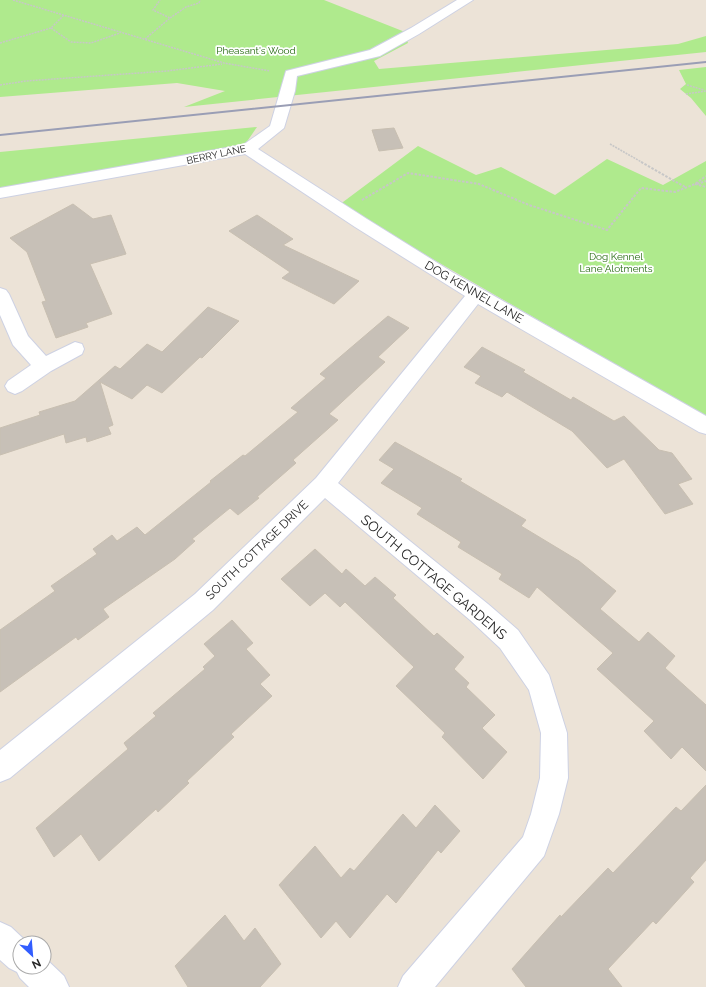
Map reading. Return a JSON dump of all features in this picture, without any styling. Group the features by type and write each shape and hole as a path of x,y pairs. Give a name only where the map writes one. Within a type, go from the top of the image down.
{"street":[{"path":"291,74 375,53 415,31 457,4 467,0"},
{"name":"BERRY LANE","path":"0,192 248,149 277,128 288,92 291,74"},
{"name":"DOG KENNEL LANE","path":"248,149 341,212 476,294 635,383 706,426"},
{"path":"0,294 20,340 44,366"},
{"name":"SOUTH COTTAGE DRIVE","path":"0,768 204,602 324,484 476,294"},
{"path":"15,386 44,366 74,349"},
{"name":"SOUTH COTTAGE GARDENS","path":"324,484 479,612 509,639 540,684 554,733 554,778 545,814 534,846 414,987"},
{"path":"0,938 12,949"},
{"path":"40,975 53,987"}],"path":[{"path":"13,0 224,63 291,74"},
{"path":"160,0 153,10 170,18"},
{"path":"144,39 170,18 186,7 199,3 200,0"},
{"path":"0,43 50,28 64,16"},
{"path":"50,28 71,42 91,43 120,32"},
{"path":"0,85 26,81 167,71 224,63"},
{"path":"687,85 705,91"},
{"path":"686,94 705,91"},
{"path":"610,144 685,188"},
{"path":"341,212 408,174 478,184 529,205 607,230 641,188 675,192 706,181"},
{"path":"695,184 706,176"},
{"path":"695,184 706,187"}],"green space":[{"name":"Pheasant's Wood","path":"0,0 324,0 405,32 408,43 374,61 379,69 678,44 706,36 706,52 184,107 225,91 177,83 0,97"},
{"path":"706,67 706,116 691,98 680,89 686,84 679,70"},
{"path":"257,127 246,143 0,197 0,152"},
{"name":"Dog Kennel Lane Alotments","path":"418,146 476,175 501,167 555,195 607,159 663,185 706,161 706,417 339,205"}],"building":[{"path":"394,128 403,148 379,151 372,130"},
{"path":"73,204 93,219 111,215 126,254 90,264 112,314 86,323 88,327 56,338 42,302 46,301 27,252 10,238"},
{"path":"257,215 293,239 283,245 359,281 334,304 282,278 290,272 229,231"},
{"path":"208,307 239,321 202,358 200,357 162,393 147,385 132,399 100,382 113,425 108,427 111,434 87,442 86,437 66,443 64,434 0,455 0,428 40,415 39,412 75,401 115,366 120,369 147,344 162,352"},
{"path":"388,316 409,328 378,357 385,362 329,414 338,420 293,460 296,463 257,497 259,498 238,515 230,508 192,539 195,541 175,559 103,609 109,617 78,640 76,637 0,692 0,630 55,591 51,586 97,554 93,549 112,535 117,541 137,527 145,535 211,482 210,481 243,455 245,456 298,412 291,408 326,378 320,374"},
{"path":"482,347 525,370 523,372 571,400 573,397 614,421 624,416 659,450 672,453 692,479 678,484 693,504 665,514 624,459 607,468 572,431 507,392 502,397 475,383 481,376 464,367"},
{"path":"395,442 462,479 460,481 526,520 521,526 579,561 616,591 600,609 639,642 648,632 675,656 665,668 706,705 706,771 682,747 671,759 644,731 654,721 597,669 613,653 537,587 529,598 499,579 502,574 458,547 461,542 417,514 422,508 381,483 394,469 379,460"},
{"path":"315,549 342,574 346,569 365,586 375,577 396,595 393,598 434,636 437,633 464,657 454,669 469,683 466,687 495,715 482,728 507,752 483,779 442,737 445,733 396,686 414,667 345,602 340,607 325,593 310,606 281,579"},
{"path":"232,620 253,643 246,649 270,675 260,684 272,696 231,734 234,737 187,781 189,783 158,812 156,809 99,861 81,834 54,857 36,828 128,749 124,743 156,716 153,713 205,669 203,667 215,656 204,644"},
{"path":"706,785 706,860 690,878 694,882 656,924 653,921 608,969 622,987 526,987 512,969 560,915 561,917 608,868 613,873 676,807 681,811"},
{"path":"435,805 460,831 441,853 438,850 396,903 387,894 350,938 336,921 321,938 279,885 315,846 341,878 350,868 354,871 403,814 416,828"},
{"path":"225,915 244,941 255,928 281,964 260,987 188,987 175,966"}],"railway":[{"path":"0,135 706,62"}]}
